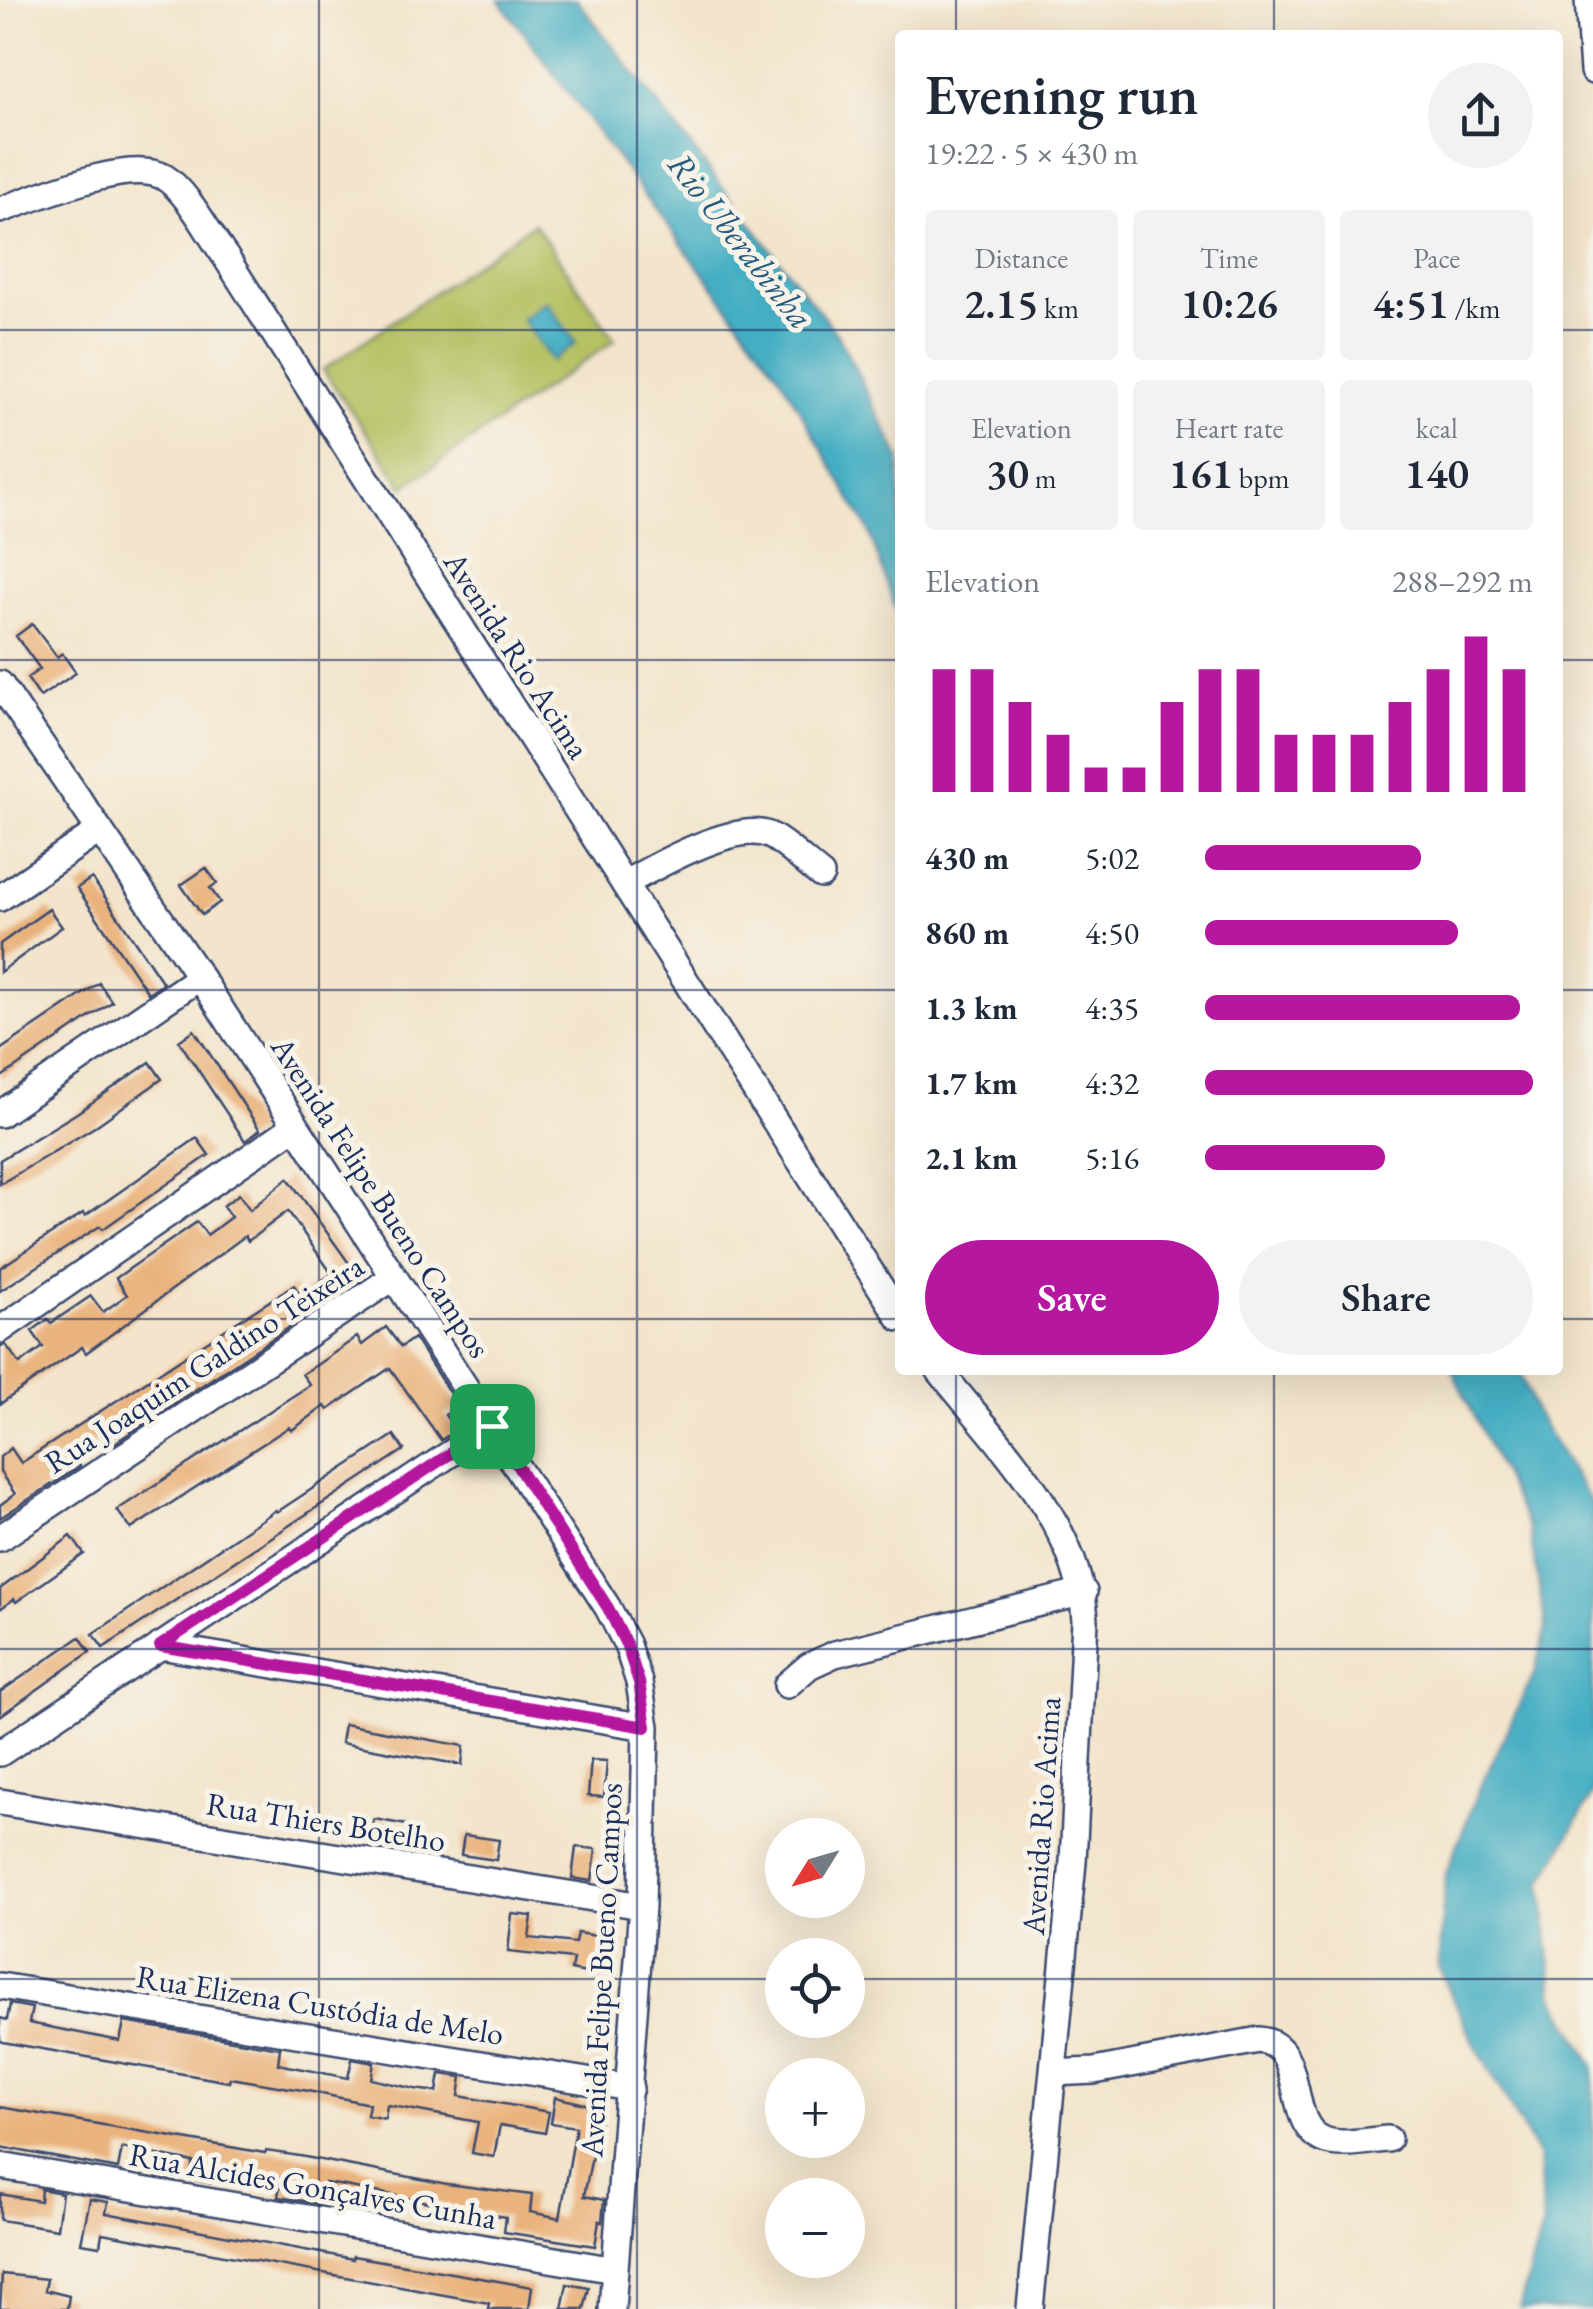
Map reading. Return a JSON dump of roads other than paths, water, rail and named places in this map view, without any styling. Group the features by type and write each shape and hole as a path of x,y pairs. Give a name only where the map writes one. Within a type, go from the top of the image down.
{"street":[{"path":"1588,0 1593,70"},
{"name":"Avenida Rio Acima","path":"0,210 130,171 162,175 177,188 225,256 895,1310"},
{"name":"Avenida Felipe Bueno Campos","path":"0,684 200,977 492,1426 608,1608 627,1646 639,1682 646,1727 642,1906 612,2309"},
{"path":"0,898 100,830"},
{"path":"624,884 715,840 743,834 768,834 821,875"},
{"path":"0,1114 200,977"},
{"path":"0,1330 296,1126"},
{"name":"Rua Joaquim Galdino Teixeira","path":"0,1538 394,1277"},
{"name":"Avenida Rio Acima","path":"943,1375 1031,1488 1057,1528 1084,1592 1073,1862 1030,2309"},
{"path":"0,1753 492,1426"},
{"path":"787,1684 809,1666 834,1654 1084,1592"},
{"path":"160,1646 646,1727"},
{"name":"Rua Thiers Botelho","path":"0,1802 642,1906"},
{"name":"Rua Elizena Custódia de Melo","path":"0,1986 630,2088"},
{"path":"1053,2073 1094,2071 1269,2041 1286,2056 1312,2133 1333,2142 1388,2138"},
{"name":"Rua Alcides Gonçalves Cunha","path":"0,2166 614,2270"}],"water":[{"name":"Rio Uberabinha","path":"499,0 577,0 839,337 895,448 895,608 869,531 780,376"},
{"path":"546,301 576,343 552,361 522,319"},
{"path":"1454,1375 1521,1375 1536,1413 1593,1505 1593,1793 1542,1883 1554,1996 1593,2065 1593,2309 1519,2309 1543,2224 1539,2157 1474,2043 1438,1966 1446,1874 1480,1787 1535,1672 1546,1627 1529,1529"}]}
